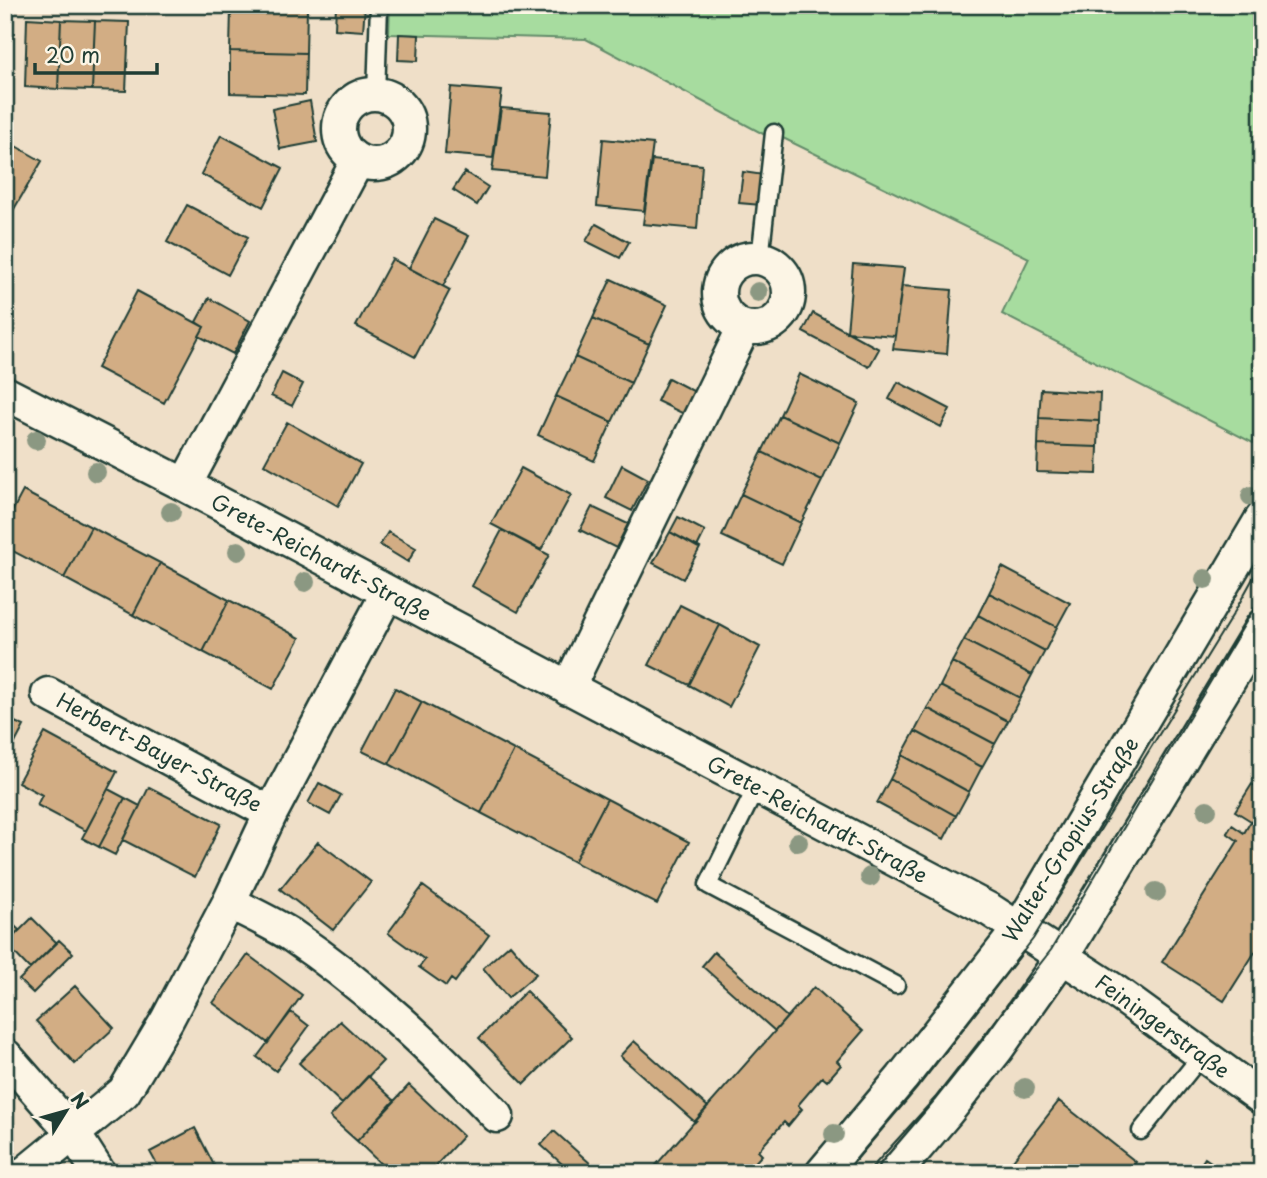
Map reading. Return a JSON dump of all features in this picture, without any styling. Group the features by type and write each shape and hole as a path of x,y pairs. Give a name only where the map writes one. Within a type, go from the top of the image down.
{"street":[{"path":"376,94 391,98 401,106 407,116 408,140 394,159 382,164 358,160 344,147 339,137 341,115 357,98 376,94"},
{"name":"Grete-Reichardt-Straße","path":"185,485 358,160"},
{"path":"760,258 771,262 787,279 789,301 777,321 755,329 744,327 724,311 719,294 720,285 728,270 735,264 760,258"},
{"path":"568,688 744,327"},
{"name":"Grete-Reichardt-Straße","path":"5,393 185,485 990,910 1062,957"},
{"name":"Walter-Gropius-Straße","path":"822,1173 902,1078 1019,929 1262,518"},
{"name":"Herbert-Bayer-Straße","path":"26,1173 124,1092 167,1020 229,902 271,813 387,594"},
{"path":"895,1173 997,1049 1062,957 1262,626"},
{"name":"Herbert-Bayer-Straße","path":"48,694 271,813"},
{"path":"229,902 289,934 371,994 447,1063 497,1116"},
{"name":"Feiningerstraße","path":"1062,957 1112,989 1262,1098"},
{"path":"5,1055 74,1134 99,1173"}],"lane":[{"path":"376,94 379,5"},
{"path":"760,258 774,133"},
{"path":"756,788 708,885 896,985"},
{"path":"1141,1132 1202,1055"}],"green space":[{"path":"390,5 1225,5 1233,11 1236,5 1262,5 1262,427 1253,443 1002,314 1029,258 783,138 765,135 586,39 389,34"}],"building":[{"path":"336,5 365,5 363,31 335,29"},
{"path":"231,8 307,9 306,53 230,51"},
{"path":"27,18 61,20 58,89 25,87"},
{"path":"61,20 95,21 92,90 58,89"},
{"path":"95,21 129,22 126,91 92,90"},
{"path":"399,34 419,35 418,61 398,60"},
{"path":"230,51 306,53 305,95 230,93"},
{"path":"451,87 502,91 493,158 445,154"},
{"path":"310,101 317,142 280,149 272,109"},
{"path":"501,108 551,112 545,176 492,171"},
{"path":"221,135 283,168 263,207 201,174"},
{"path":"603,139 653,144 644,211 597,206"},
{"path":"5,140 42,161 7,221 5,220"},
{"path":"652,160 702,165 697,229 643,224"},
{"path":"465,172 488,187 477,205 453,190"},
{"path":"743,172 764,175 761,205 739,203"},
{"path":"187,205 248,237 228,275 167,242"},
{"path":"434,219 469,236 443,286 409,268"},
{"path":"596,224 629,242 620,258 586,241"},
{"path":"392,259 450,290 415,357 356,326"},
{"path":"853,264 904,268 895,336 847,332"},
{"path":"611,279 667,305 649,344 593,318"},
{"path":"902,286 952,290 947,354 893,349"},
{"path":"137,291 204,327 164,403 97,368"},
{"path":"209,298 250,321 233,354 199,336 204,327 196,322"},
{"path":"813,313 879,349 869,367 803,332"},
{"path":"593,318 649,344 631,383 575,357"},
{"path":"575,357 631,383 612,422 556,396"},
{"path":"282,373 303,384 292,406 271,396"},
{"path":"799,374 859,403 840,443 780,415"},
{"path":"668,378 695,392 684,414 657,401"},
{"path":"898,382 950,409 941,427 889,399"},
{"path":"1041,389 1100,393 1099,421 1039,418"},
{"path":"556,396 612,422 594,461 538,435"},
{"path":"780,415 840,443 822,481 762,452"},
{"path":"1039,418 1099,421 1098,447 1038,445"},
{"path":"287,422 361,464 338,506 264,464"},
{"path":"1038,445 1098,447 1097,474 1037,472"},
{"path":"762,452 822,481 801,523 741,494"},
{"path":"622,465 648,479 632,511 606,498"},
{"path":"521,468 571,495 541,550 491,524"},
{"path":"23,491 91,527 64,578 5,547 5,525"},
{"path":"741,494 801,523 782,564 722,536"},
{"path":"592,507 628,524 616,548 580,530"},
{"path":"678,517 705,531 697,547 670,532"},
{"path":"91,527 160,563 133,615 64,578"},
{"path":"502,530 549,555 518,612 472,586"},
{"path":"388,532 416,548 408,562 380,545"},
{"path":"670,532 700,548 683,579 653,563"},
{"path":"160,563 229,600 203,652 133,615"},
{"path":"1002,567 1070,603 1057,627 989,593"},
{"path":"989,593 1057,627 1045,651 978,615"},
{"path":"229,600 300,638 273,689 203,652"},
{"path":"680,605 720,625 689,685 649,665"},
{"path":"978,615 1045,651 1032,675 964,640"},
{"path":"720,625 760,647 729,707 689,685"},
{"path":"964,640 1032,675 1020,698 952,662"},
{"path":"952,662 1020,698 1008,721 940,686"},
{"path":"940,686 1008,721 995,744 927,708"},
{"path":"395,688 422,702 389,764 362,751"},
{"path":"422,702 514,750 481,813 389,764"},
{"path":"927,708 995,744 982,767 915,731"},
{"path":"8,719 24,726 5,762 5,724"},
{"path":"915,731 982,767 969,792 902,755"},
{"path":"45,733 117,772 86,831 37,805 42,795 18,782"},
{"path":"514,750 607,799 574,862 481,813"},
{"path":"902,755 969,792 956,816 890,779"},
{"path":"890,779 956,816 944,839 877,803"},
{"path":"319,783 341,795 330,815 308,803"},
{"path":"1252,784 1262,790 1262,941 1224,1001 1162,962 1238,841 1227,833 1232,825 1244,833 1251,821 1235,811"},
{"path":"149,787 221,824 195,877 123,840"},
{"path":"108,789 125,798 99,847 82,838"},
{"path":"125,798 140,806 115,855 99,847"},
{"path":"607,799 689,842 657,904 574,862"},
{"path":"318,842 371,882 333,930 280,889"},
{"path":"423,886 489,935 455,982 451,979 446,986 419,967 425,960 388,933"},
{"path":"5,917 19,930 5,944"},
{"path":"32,918 57,943 30,969 6,944"},
{"path":"59,940 73,953 33,993 19,980"},
{"path":"510,944 536,974 508,998 483,968"},
{"path":"714,952 787,1017 775,1031 702,966"},
{"path":"248,955 302,995 268,1043 213,1003"},
{"path":"75,986 114,1028 75,1064 36,1021"},
{"path":"814,987 863,1031 837,1061 841,1065 827,1081 822,1077 798,1105 802,1109 788,1126 784,1122 758,1151 762,1155 747,1171 743,1168 738,1173 649,1173"},
{"path":"526,991 572,1037 524,1084 479,1038"},
{"path":"291,1012 309,1026 276,1071 257,1057"},
{"path":"340,1021 383,1061 342,1104 299,1063"},
{"path":"634,1041 708,1107 695,1122 620,1056"},
{"path":"368,1076 395,1101 357,1141 330,1117"},
{"path":"409,1085 463,1136 429,1173 390,1173 357,1141"},
{"path":"1059,1101 1136,1162 1128,1173 1003,1173"},
{"path":"195,1128 218,1173 154,1173 160,1170 150,1152"},
{"path":"554,1131 601,1173 572,1173 541,1145"},
{"path":"1205,1158 1227,1173 1195,1173"}],"tram line":[{"path":"845,1173 918,1087 1033,939 1235,611 1262,562"},
{"path":"867,1173 935,1098 1051,950 1262,595"}]}
